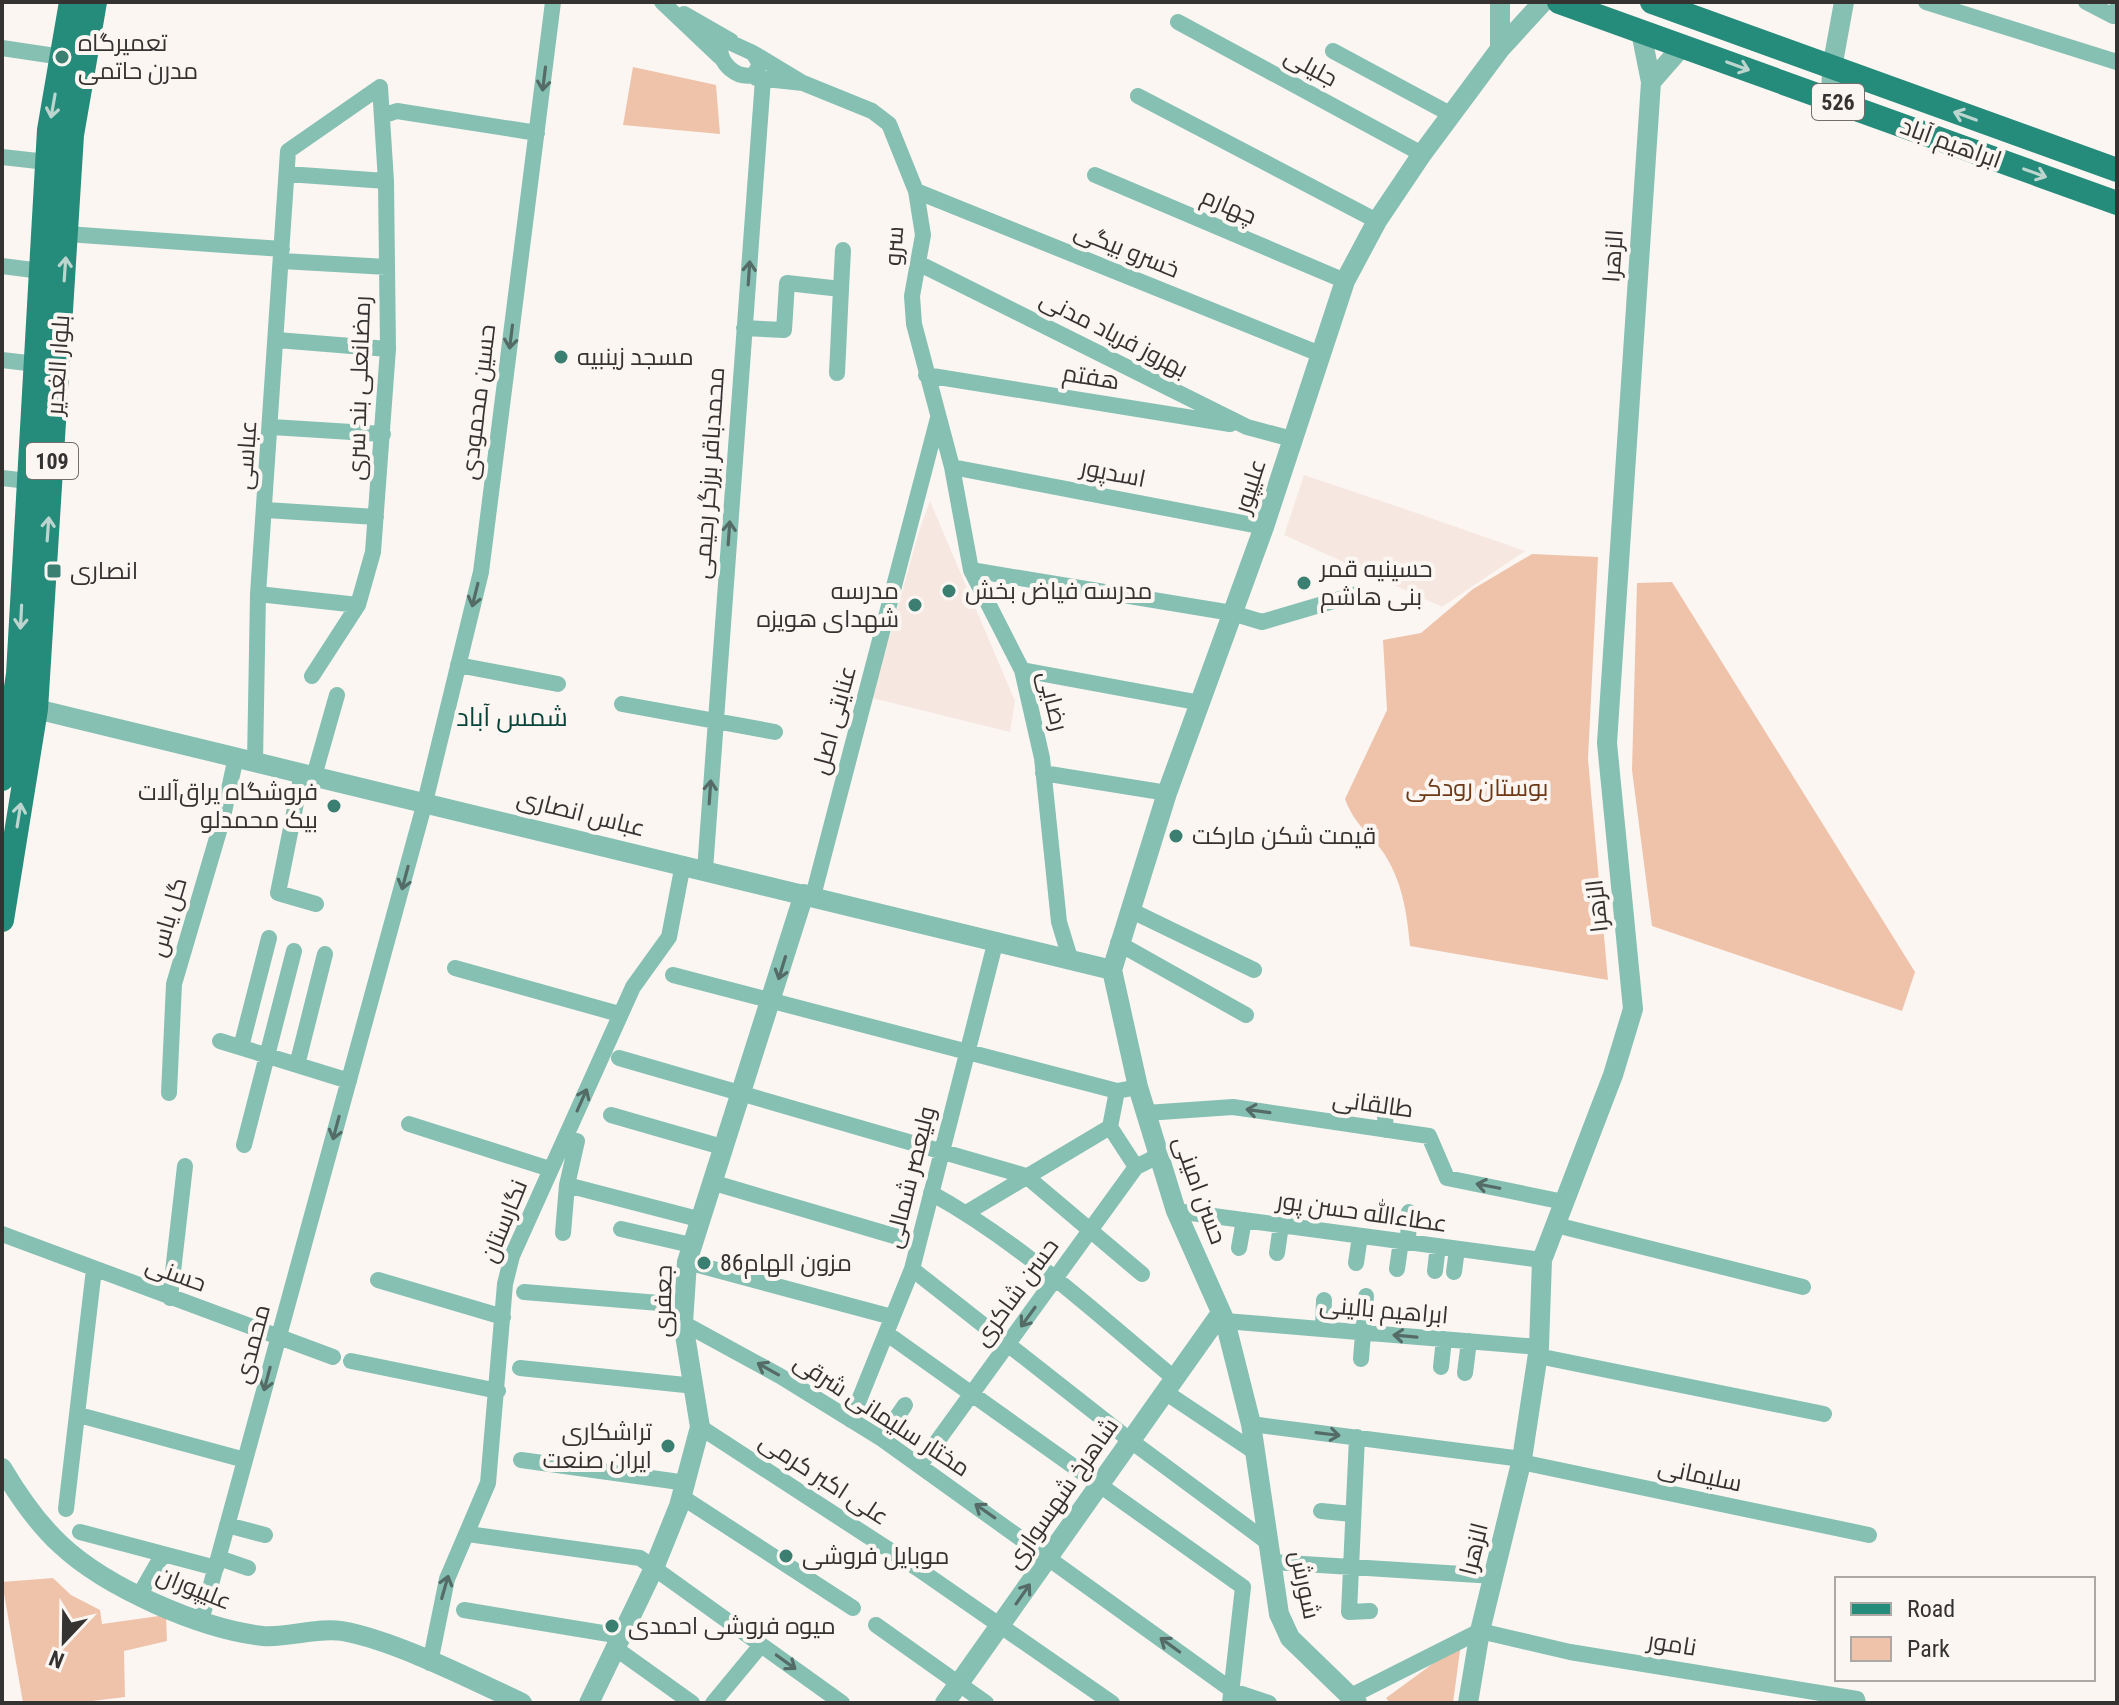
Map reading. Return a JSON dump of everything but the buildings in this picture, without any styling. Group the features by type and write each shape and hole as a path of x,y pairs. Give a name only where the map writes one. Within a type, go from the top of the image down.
{"main road":[{"name":"بلوار الغدیر","path":"3,770 28,481 47,162 71,2"},
{"name":"بلوار الغدیر","path":"2,920 36,709 72,135 95,2"},
{"name":"ابراهیم آباد","path":"1559,2 2117,203"},
{"name":"ابراهیم آباد","path":"1652,2 1681,7 1832,68 2117,170"}],"street":[{"name":"حسین محمودی","path":"425,802 481,572 553,2"},
{"path":"663,2 803,83"},
{"path":"663,2 730,69 755,78 803,83"},
{"path":"1500,2 1500,49"},
{"name":"علیپور","path":"1112,970 1167,793 1264,527 1345,281 1377,221 1422,154 1500,49 1543,2"},
{"path":"1831,100 1832,68 1844,2"},
{"path":"2086,2 2115,12"},
{"path":"1935,4 2117,62"},
{"name":"جلیلی","path":"1178,22 1422,154"},
{"name":"الزهرا","path":"1468,1703 1480,1631 1522,1460 1538,1352 1542,1260 1613,1075 1633,1009 1607,743 1651,82 1641,32"},
{"path":"720,57 720,47 731,41"},
{"path":"2,48 62,57"},
{"path":"1651,82 1679,50 1692,50"},
{"path":"1333,51 1452,115"},
{"name":"محمدباقر برزگر رحیمی","path":"705,870 744,328 755,78 760,68 753,53"},
{"name":"سرو","path":"803,83 872,111 889,124 916,191 923,235 911,312 952,467"},
{"name":"رمضانعلی بند سری","path":"288,151 380,87 386,181 388,349 373,552 358,605 312,676"},
{"path":"1138,96 1377,221"},
{"path":"382,116 397,111 537,133"},
{"name":"عباسی","path":"246,759 272,427 288,151"},
{"path":"2,157 47,162"},
{"path":"287,174 386,181"},
{"name":"چهارم","path":"1095,175 1345,281"},
{"name":"خسرو بیگی","path":"916,191 1320,354"},
{"path":"67,234 387,267"},
{"path":"837,373 843,250"},
{"name":"بهروز فریاد مدنی","path":"918,263 1247,427 1292,439"},
{"path":"2,266 41,271"},
{"path":"744,328 784,330 787,283 841,289"},
{"path":"277,340 388,349"},
{"path":"2,360 36,364"},
{"name":"هفتم","path":"926,375 1247,427"},
{"name":"عنایتی اصل","path":"808,895 939,417"},
{"path":"272,427 383,434"},
{"name":"اسدپور","path":"952,467 1264,527"},
{"name":"رضایی","path":"952,467 971,570 1022,670 1043,773 1059,922 1070,958"},
{"path":"2,478 28,481"},
{"path":"266,510 376,517"},
{"path":"971,570 1232,613 1262,622 1357,594"},
{"path":"258,594 358,605"},
{"path":"458,665 558,684"},
{"path":"1022,670 1201,703"},
{"path":"316,904 278,893 308,774 337,695"},
{"path":"622,704 775,732"},
{"name":"عباس انصاری","path":"36,709 1112,970"},
{"name":"گل یاس","path":"169,1093 174,984 197,896 246,759"},
{"path":"1043,773 1167,793"},
{"name":"محمدی","path":"201,1621 425,802"},
{"name":"نگارستان","path":"430,1663 443,1594 488,1483 503,1317 512,1256 619,1014 633,987 669,937 683,864"},
{"name":"جعفری","path":"589,1703 654,1568 685,1490 700,1427 684,1314 689,1254 739,1095 808,895"},
{"path":"1130,910 1254,970"},
{"path":"241,1047 269,938"},
{"name":"ولیعصر شمالی","path":"851,1420 912,1269 996,940"},
{"path":"1118,943 1246,1015"},
{"path":"244,1145 294,951"},
{"path":"297,1065 325,954"},
{"path":"455,968 619,1014"},
{"name":"حسن امینی","path":"1112,970 1138,1087 1158,1156 1176,1211 1223,1317 1251,1424 1271,1553"},
{"path":"673,975 1117,1091 1138,1087"},
{"path":"220,1041 349,1081"},
{"path":"619,1058 1026,1176 1142,1274"},
{"path":"1117,1091 1110,1127 1136,1167"},
{"path":"1384,1102 1386,1130"},
{"name":"طالقانی","path":"1146,1113 1233,1107 1429,1136 1447,1178 1564,1202"},
{"path":"611,1115 722,1147"},
{"path":"409,1124 550,1169"},
{"path":"966,1213 1110,1127"},
{"path":"563,1233 567,1185 577,1141"},
{"name":"حسن شاکری","path":"920,1465 1136,1167 1158,1156"},
{"path":"170,1298 185,1166"},
{"path":"711,1182 918,1243"},
{"path":"567,1185 698,1219"},
{"path":"931,1193 966,1213 1055,1280 1170,1386 1255,1452"},
{"name":"عطاءالله حسن پور","path":"1176,1211 1542,1260"},
{"path":"1397,1269 1409,1212"},
{"path":"1239,1248 1244,1220"},
{"path":"1277,1253 1281,1225"},
{"path":"1556,1225 1803,1287"},
{"path":"621,1229 689,1254 892,1317"},
{"name":"حسنی","path":"2,1234 333,1357"},
{"path":"1356,1263 1360,1236"},
{"path":"1435,1271 1438,1246"},
{"path":"1454,1272 1457,1249"},
{"path":"66,1509 94,1269"},
{"path":"912,1269 1271,1553 1350,1568 1494,1576"},
{"path":"378,1280 503,1317"},
{"path":"524,1292 684,1314"},
{"path":"1361,1359 1366,1296"},
{"path":"1323,1329 1324,1300"},
{"name":"مختار سلیمانی شرقی","path":"684,1314 920,1465 1049,1556 1231,1697 1269,1703"},
{"name":"ابراهیم بالینی","path":"1223,1317 1469,1341 1538,1352 1824,1414"},
{"name":"شاهرخ شهسواری","path":"945,1703 1170,1386 1223,1317"},
{"path":"886,1333 1243,1587 1231,1697"},
{"path":"1441,1367 1444,1339"},
{"path":"1465,1373 1469,1341"},
{"path":"351,1361 498,1391"},
{"path":"520,1368 695,1386"},
{"path":"882,1439 905,1405"},
{"path":"79,1415 245,1460"},
{"path":"1251,1424 1522,1460"},
{"name":"علی اکبر کرمی","path":"700,1427 1001,1625 1112,1703"},
{"path":"1357,1437 1349,1612 1370,1611"},
{"path":"521,1460 685,1490 853,1608"},
{"name":"سلیمانی","path":"1522,1460 1869,1535"},
{"name":"علیپوران","path":"2,1468 10,1490 61,1545 98,1572 140,1594 221,1629 267,1636 339,1630 430,1663 522,1703"},
{"path":"1321,1511 1352,1514"},
{"path":"227,1525 265,1535"},
{"path":"80,1532 163,1554 248,1568"},
{"path":"468,1534 640,1558 842,1703"},
{"name":"شورش","path":"1271,1553 1279,1614 1290,1638 1353,1700"},
{"path":"140,1594 163,1554"},
{"path":"464,1610 618,1642 692,1703"},
{"path":"876,1625 986,1703"},
{"path":"1353,1700 1480,1631"},
{"name":"نامور","path":"1480,1631 1570,1652 1858,1701"},
{"path":"713,1703 761,1645"},
{"path":"475,1681 488,1703"}],"shaded area":[{"path":"1304,475 1525,551 1442,607 1284,535"},
{"path":"930,501 1015,701 1010,732 872,698"}],"green space":[{"path":"633,67 716,85 720,134 623,125"},
{"name":"بوستان رودکی","path":"1532,554 1598,557 1588,759 1608,980 1410,946 1406,911 1396,877 1380,847 1359,824 1345,799 1387,710 1383,640 1421,633 1473,589"},
{"path":"1672,582 1915,972 1902,1011 1652,926 1632,770 1637,583"},
{"path":"53,1578 71,1595 100,1610 102,1624 166,1615 167,1641 124,1651 125,1697 76,1703 23,1703 2,1582"},
{"path":"1461,1643 1453,1703 1390,1703 1386,1698"}],"place":[{"name":"تعمیرگاه مدرن حاتمی","path":"62,57"},
{"name":"مسجد زینبیه","path":"561,357"},
{"name":"انصاری","path":"54,571"},
{"name":"حسینیه قمر بنی هاشم","path":"1304,583"},
{"name":"مدرسه فیاض بخش","path":"949,591"},
{"name":"مدرسه شهدای هویزه","path":"915,605"},
{"name":"فروشگاه یراق‌آلات بیک محمدلو","path":"334,806"},
{"name":"قیمت شکن مارکت","path":"1176,836"},
{"name":"مزون الهام86","path":"704,1263"},
{"name":"تراشکاری ایران صنعت","path":"668,1446"},
{"name":"موبایل فروشی","path":"786,1556"},
{"name":"میوه فروشی احمدی","path":"612,1626"}],"district":[{"name":"شمس آباد","path":"512,717"}]}
